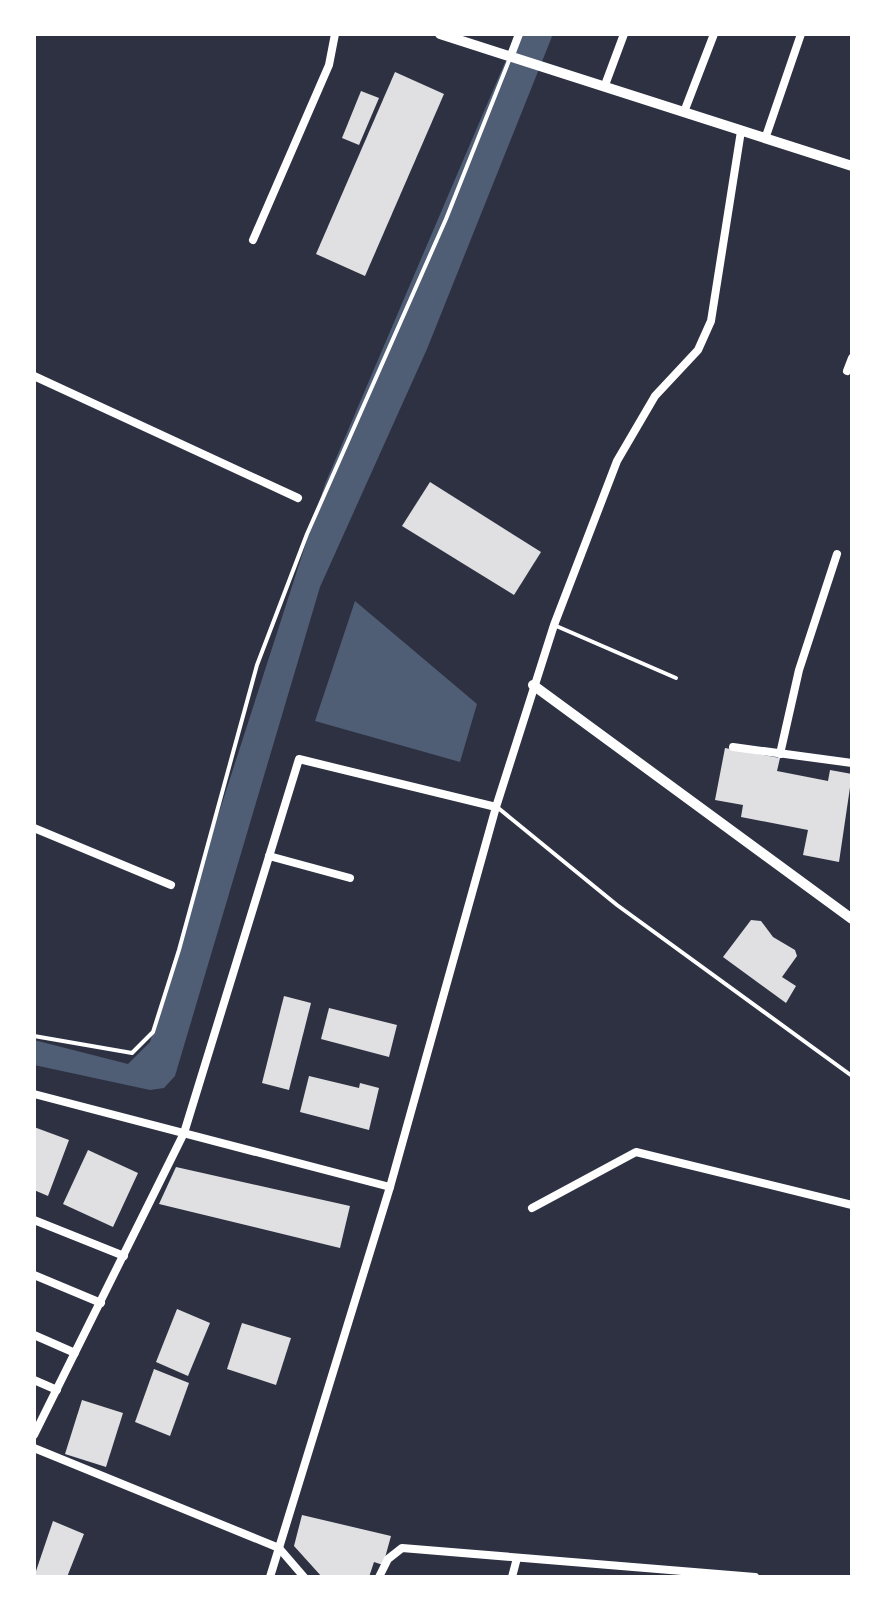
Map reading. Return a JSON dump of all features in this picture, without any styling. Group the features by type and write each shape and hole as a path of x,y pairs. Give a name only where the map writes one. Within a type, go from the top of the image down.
{"street":[{"path":"253,240 329,65 335,34"},
{"path":"440,34 558,69 852,166"},
{"path":"514,56 519,34"},
{"path":"605,85 624,34"},
{"path":"684,112 714,34"},
{"path":"765,139 801,34"},
{"path":"270,1577 390,1187 496,807 554,625 617,461 655,396 698,350 711,321 741,131"},
{"path":"847,371 852,358"},
{"path":"34,376 298,498"},
{"path":"780,754 799,670 837,554"},
{"path":"533,685 852,919"},
{"path":"733,747 852,763"},
{"path":"34,1435 184,1133 299,759 496,807"},
{"path":"34,828 171,885"},
{"path":"269,856 350,878"},
{"path":"34,1094 390,1187"},
{"path":"532,1208 636,1152 852,1205"},
{"path":"34,1220 124,1256"},
{"path":"34,1275 101,1303"},
{"path":"34,1335 75,1353"},
{"path":"34,1380 57,1390"},
{"path":"34,1448 279,1548 304,1577"},
{"path":"379,1577 388,1559 402,1548 755,1577"},
{"path":"512,1577 517,1558"}],"lane":[{"path":"34,1036 132,1053 144,1045 153,1032 179,950 257,665 307,534 514,56"},
{"path":"554,625 676,678"},
{"path":"496,807 617,905 852,1076"}],"water":[{"path":"517,34 553,34 427,349 320,587 175,1076 164,1088 150,1090 34,1065 34,1040 128,1064 150,1042 195,887 325,484"},
{"path":"355,601 477,704 460,762 315,721"}],"building":[{"path":"395,72 444,94 365,276 316,254"},
{"path":"361,91 379,98 359,145 342,138"},
{"path":"430,482 541,552 514,595 402,526"},
{"path":"725,748 780,758 777,771 828,781 830,770 852,774 839,862 803,855 808,830 741,817 743,805 715,800"},
{"path":"751,920 761,921 773,937 795,950 797,956 782,977 796,986 786,1003 723,957"},
{"path":"284,996 311,1003 289,1090 262,1083"},
{"path":"329,1008 397,1025 389,1057 321,1039"},
{"path":"309,1076 359,1088 360,1083 379,1088 369,1130 300,1112"},
{"path":"34,1127 69,1140 48,1196 34,1190"},
{"path":"88,1150 138,1173 113,1227 63,1204"},
{"path":"176,1167 350,1206 340,1248 159,1204"},
{"path":"177,1309 210,1323 188,1376 156,1362"},
{"path":"242,1323 291,1338 276,1385 227,1369"},
{"path":"154,1369 189,1383 170,1436 135,1422"},
{"path":"82,1400 123,1413 106,1467 65,1454"},
{"path":"302,1515 391,1536 383,1565 374,1562 369,1577 322,1577 294,1546"},
{"path":"53,1521 84,1534 67,1577 34,1577"}]}
